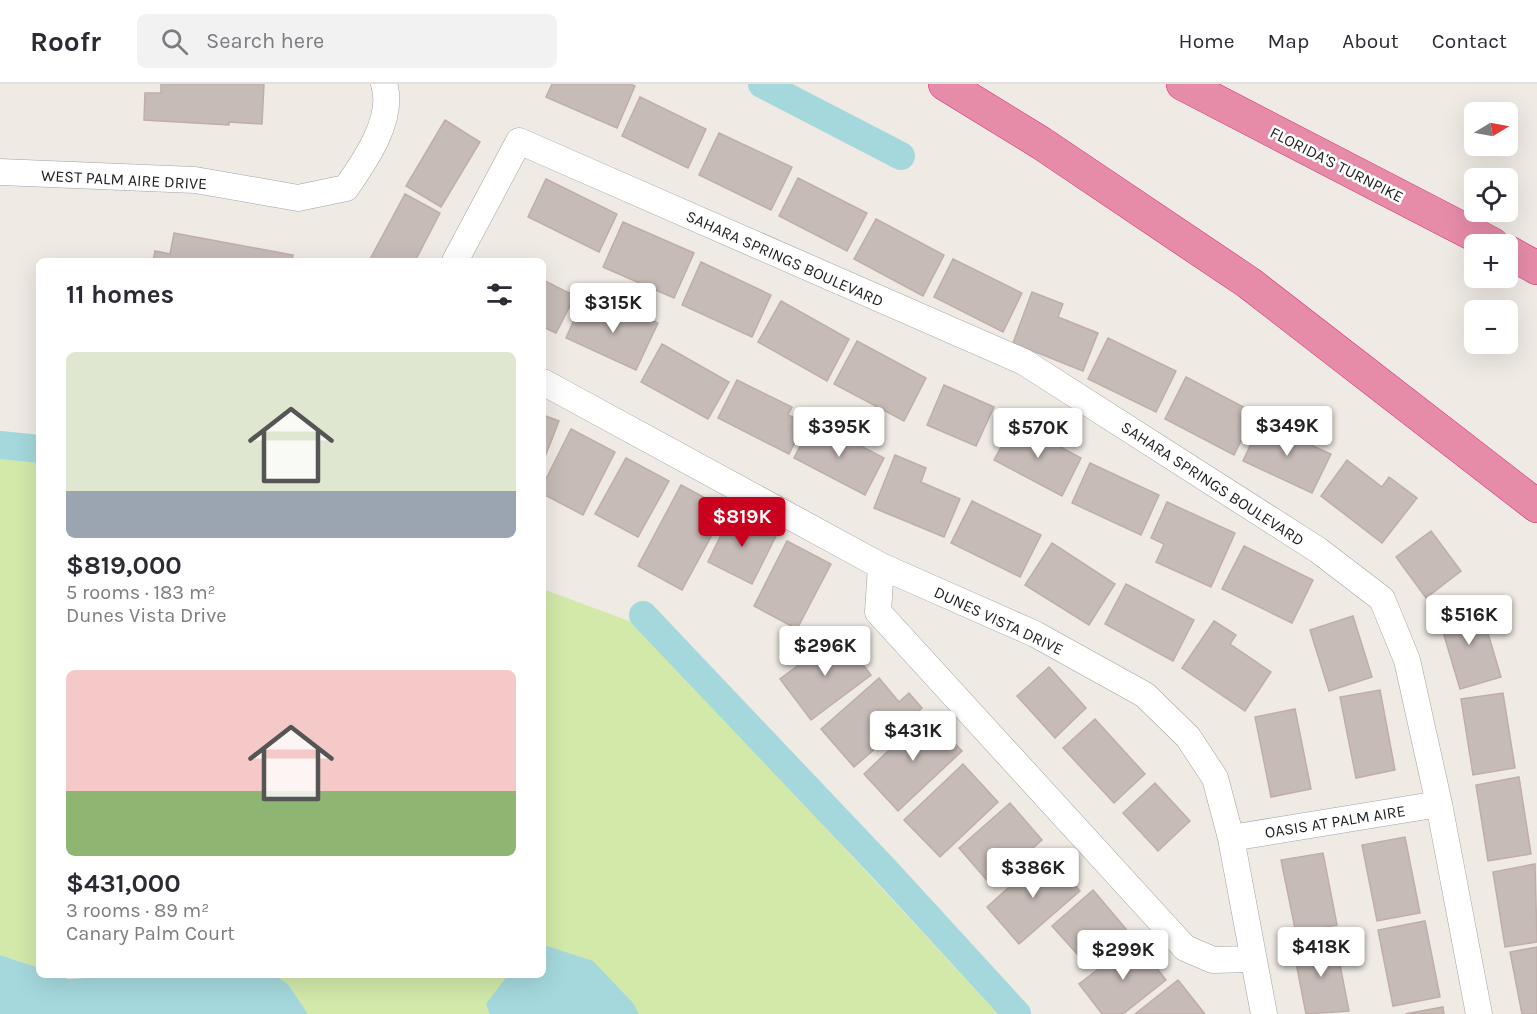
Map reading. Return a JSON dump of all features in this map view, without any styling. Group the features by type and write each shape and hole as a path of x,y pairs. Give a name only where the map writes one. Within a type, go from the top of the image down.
{"highway":[{"path":"945,84 1041,143 1249,283 1537,506"},
{"name":"FLORIDA'S TURNPIKE","path":"1183,84 1473,234"},
{"path":"1518,258 1537,268"}],"street":[{"name":"WEST PALM AIRE DRIVE","path":"0,172 195,180 298,198 346,188 374,148 388,96 384,84"},
{"name":"SAHARA SPRINGS BOULEVARD","path":"457,258 519,141 1024,362 1318,550 1382,599 1407,660 1439,804 1479,1014"},
{"name":"DUNES VISTA DRIVE","path":"546,384 881,566 1035,634 1145,695 1188,736 1215,778 1232,838 1252,959 1264,1014"},
{"path":"881,566 878,612 1185,948 1213,960 1252,959"},
{"name":"OASIS AT PALM AIRE","path":"1232,838 1439,804"}],"green space":[{"path":"0,459 36,463 36,967 0,955"},
{"path":"546,590 637,624 998,1014 308,1014 288,984 279,978 546,978"}],"water":[{"path":"546,946 593,961 633,1003 639,1014 490,1014 486,1004 506,978 546,978"},
{"path":"0,955 36,967 36,978 279,978 288,984 308,1014 0,1014"}],"building":[{"path":"161,84 264,84 262,124 229,122 229,125 144,120 145,93 161,93"},
{"path":"552,84 630,84 635,86 617,128 546,97"},
{"path":"640,97 706,129 688,168 622,136"},
{"path":"445,120 480,142 441,207 406,186"},
{"path":"719,133 792,167 771,210 699,175"},
{"path":"798,178 867,213 847,251 779,216"},
{"path":"546,179 617,214 599,252 528,217"},
{"path":"405,194 440,213 417,258 371,258"},
{"path":"876,219 944,255 923,296 854,259"},
{"path":"623,222 694,253 674,298 603,267"},
{"path":"174,233 293,255 292,258 154,258 155,251 170,254"},
{"path":"953,259 1022,293 1003,332 934,297"},
{"path":"701,262 771,295 752,337 682,305"},
{"path":"546,282 575,296 556,333 546,328"},
{"path":"1032,292 1063,304 1058,317 1098,333 1083,371 1013,343"},
{"path":"583,300 624,318 628,309 658,323 636,370 566,338"},
{"path":"781,301 849,339 827,381 758,342"},
{"path":"1108,338 1176,371 1156,412 1088,379"},
{"path":"857,341 926,378 904,421 834,384"},
{"path":"662,344 729,382 708,419 641,382"},
{"path":"1186,377 1255,413 1234,455 1165,419"},
{"path":"737,380 792,407 788,415 805,423 789,454 718,418"},
{"path":"944,385 994,407 976,446 927,425"},
{"path":"546,416 559,421 546,454"},
{"path":"813,421 884,458 865,495 794,458"},
{"path":"1015,422 1081,458 1062,496 994,460"},
{"path":"1261,422 1331,454 1312,493 1243,461"},
{"path":"571,429 615,452 583,515 546,496 546,479"},
{"path":"895,455 926,468 921,482 960,499 944,537 874,508"},
{"path":"626,458 669,481 638,537 595,514"},
{"path":"1347,460 1382,487 1389,477 1417,498 1382,543 1321,496"},
{"path":"1090,463 1159,495 1141,535 1072,503"},
{"path":"681,485 726,509 682,590 638,566"},
{"path":"972,501 1041,535 1020,577 951,543"},
{"path":"1167,502 1235,533 1211,587 1156,562 1164,544 1151,538"},
{"path":"732,512 777,534 752,584 708,562"},
{"path":"1431,531 1461,571 1426,598 1396,557"},
{"path":"787,541 831,564 797,629 754,606"},
{"path":"1052,543 1115,584 1089,625 1025,585"},
{"path":"1244,546 1313,580 1292,623 1222,589"},
{"path":"1126,584 1194,620 1173,661 1105,624"},
{"path":"1479,603 1501,677 1460,689 1438,615"},
{"path":"1353,616 1372,677 1329,691 1310,630"},
{"path":"1214,621 1236,635 1230,644 1271,672 1245,711 1182,668"},
{"path":"840,634 871,675 811,720 780,679"},
{"path":"1049,667 1086,708 1055,738 1017,696"},
{"path":"879,678 899,702 909,693 922,708 854,767 821,729"},
{"path":"1380,690 1395,770 1356,778 1340,697"},
{"path":"1503,693 1515,768 1473,775 1461,699"},
{"path":"1295,709 1311,789 1271,797 1255,717"},
{"path":"927,714 962,751 898,811 864,774"},
{"path":"1095,719 1145,774 1114,803 1063,748"},
{"path":"963,764 998,802 940,857 904,820"},
{"path":"1519,777 1531,854 1488,861 1476,785"},
{"path":"1155,783 1190,821 1158,851 1123,813"},
{"path":"1010,803 1042,840 991,885 959,848"},
{"path":"1405,837 1420,913 1377,921 1362,845"},
{"path":"1047,853 1080,891 1019,944 987,907"},
{"path":"1323,853 1337,925 1296,933 1281,860"},
{"path":"1535,864 1537,942 1505,947 1493,872"},
{"path":"1093,890 1126,929 1086,964 1052,926"},
{"path":"1425,921 1440,997 1393,1006 1378,930"},
{"path":"1335,939 1349,1011 1306,1014 1293,947"},
{"path":"1135,941 1166,980 1123,1014 1102,1014 1079,984"},
{"path":"1537,947 1537,1014 1522,1014 1510,952"},
{"path":"1178,980 1205,1014 1135,1014"},
{"path":"1443,1007 1444,1014 1405,1014"}],"waterway":[{"path":"762,84 901,156"},
{"path":"0,445 36,449"},
{"path":"643,615 885,870 1017,1014"}]}
